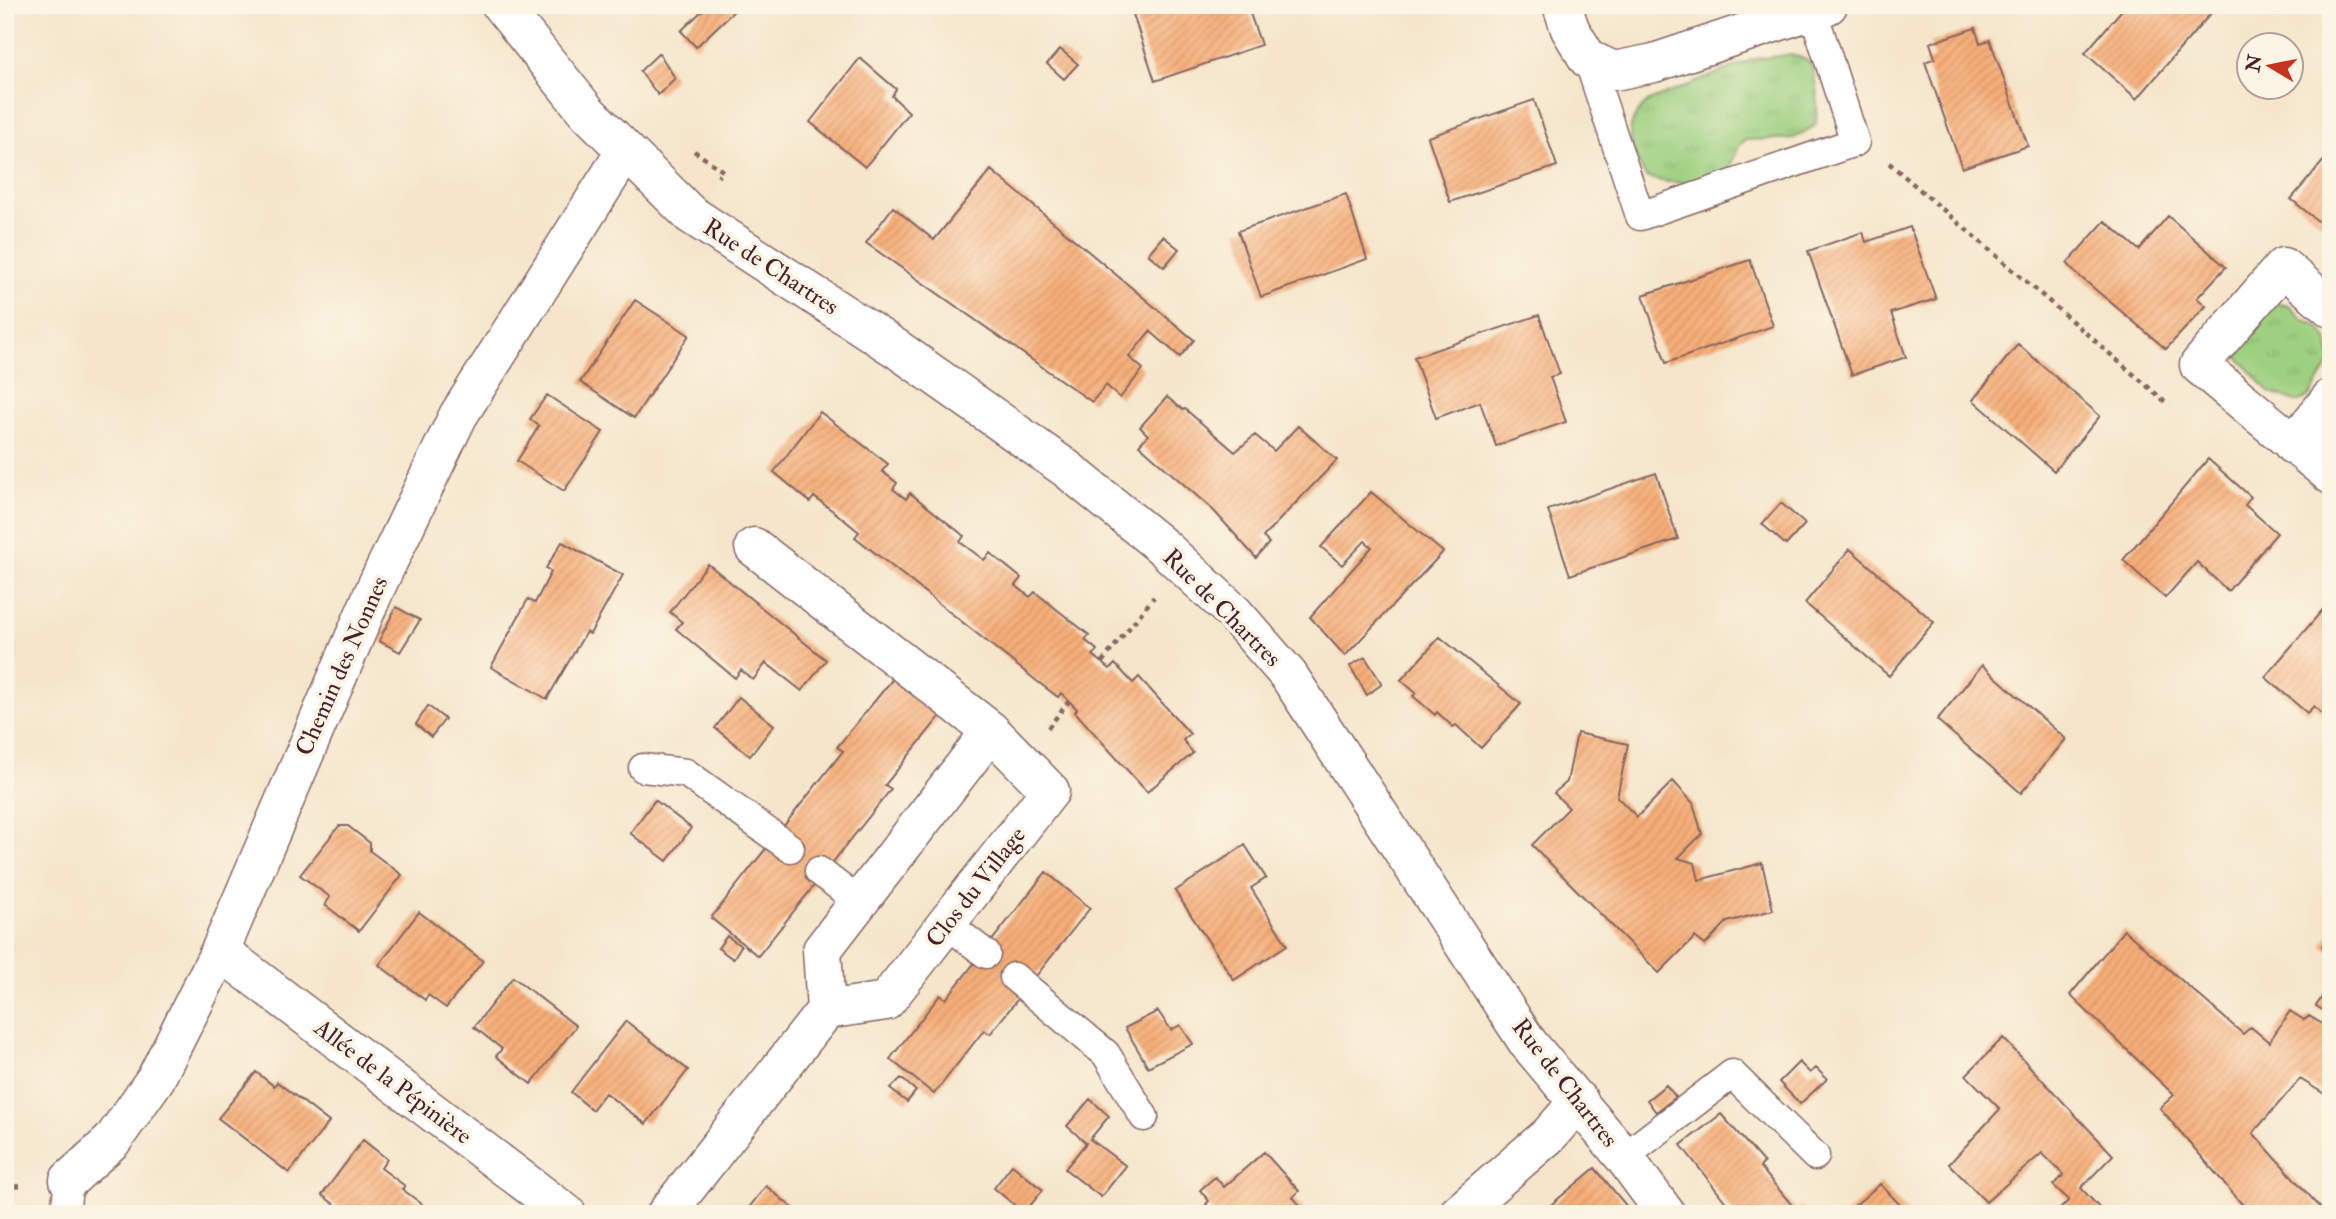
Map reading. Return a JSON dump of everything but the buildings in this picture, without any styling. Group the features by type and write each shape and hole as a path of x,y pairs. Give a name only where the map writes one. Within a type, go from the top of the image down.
{"street":[{"name":"Rue de Chartres","path":"501,5 586,112 690,214 897,349 1067,469 1234,612 1289,676 1528,1043 1624,1157 1665,1214"},
{"path":"1562,5 1570,29 1588,59 1614,71 1654,63 1821,8"},
{"name":"Chemin des Nonnes","path":"69,1197 156,1078 220,951 376,587 458,416 625,152"},
{"path":"2331,308 2283,267 2199,365 2331,475"},
{"path":"2293,445 2331,398"},
{"name":"Clos du Village","path":"754,547 990,731 1050,792 886,1001 827,1010"},
{"path":"666,1214 827,1010 822,950 990,731"},
{"name":"Allée de la Pépinière","path":"220,951 567,1214"},
{"path":"1458,1214 1549,1135 1579,1101"}],"lane":[{"path":"1588,59 1640,216 1855,142 1821,8"},
{"path":"643,768 686,773 790,848"},
{"path":"819,871 859,902"},
{"path":"947,924 986,954"},
{"path":"1014,977 1107,1054 1144,1117"},
{"path":"1624,1157 1732,1074 1815,1156"}],"path":[{"path":"1855,142 1890,163 2169,405"},
{"path":"1102,662 1181,564"}],"green space":[{"path":"1789,55 1806,59 1813,71 1817,100 1816,125 1794,138 1745,140 1739,146 1726,175 1686,182 1646,177 1635,156 1630,137 1634,119 1649,101 1754,59"},
{"path":"2270,302 2289,306 2304,320 2319,327 2327,339 2331,361 2310,396 2298,402 2270,393 2239,358 2236,347"}]}
